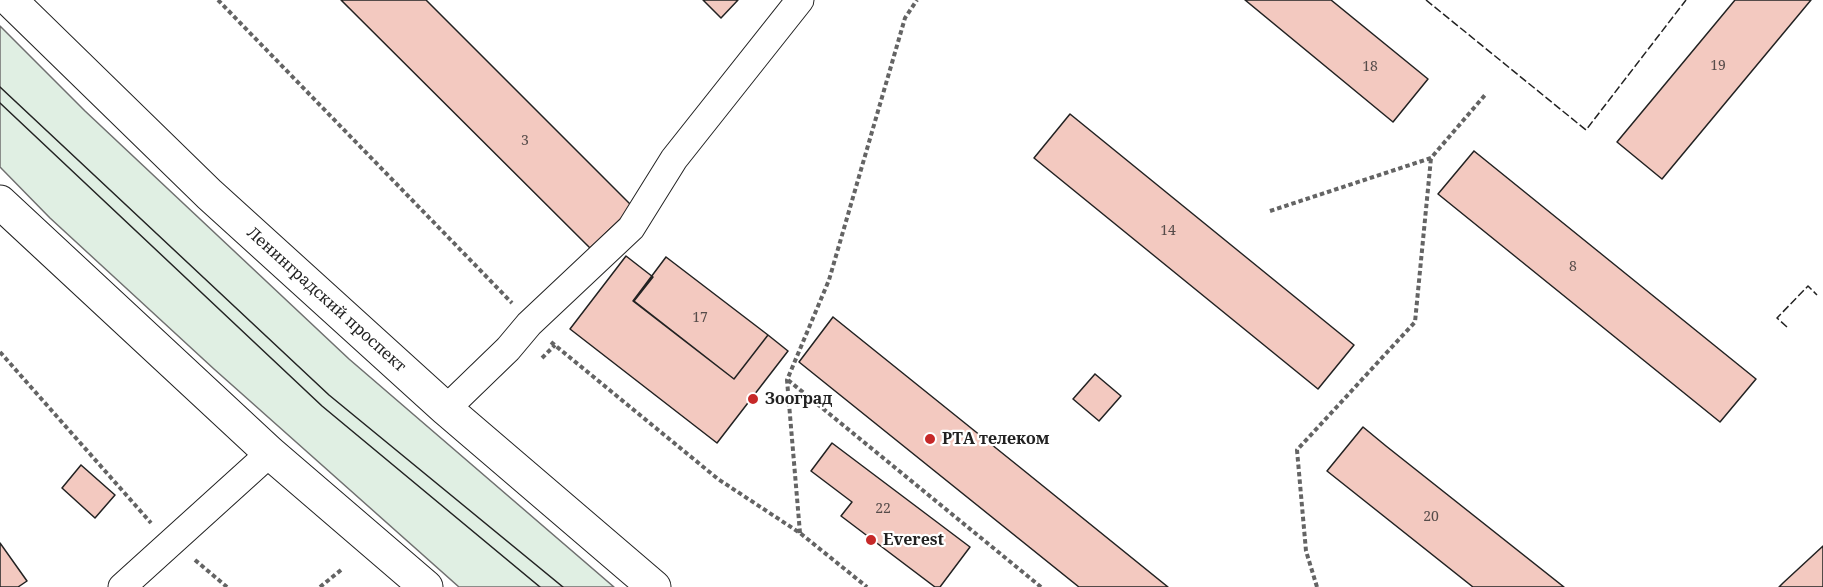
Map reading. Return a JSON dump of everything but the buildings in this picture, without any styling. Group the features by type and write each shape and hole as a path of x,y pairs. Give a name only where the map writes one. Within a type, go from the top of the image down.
{"main road":[{"name":"Ленинградский проспект","path":"10,0 209,194 446,409 654,587"},
{"path":"0,202 270,453 426,587"}],"street":[{"path":"446,409 529,324 631,228 674,159 800,0"},
{"path":"122,587 270,453"}],"path":[{"path":"218,0 496,283 529,324 718,479 800,533 867,587"},
{"path":"800,533 787,380 829,279 902,29 917,0"},
{"path":"1270,211 1431,158 1485,95"},
{"path":"1317,587 1306,551 1297,450 1415,322 1431,158"},
{"path":"0,352 151,524 227,587"},
{"path":"787,380 1041,587"},
{"path":"320,587 341,570"}],"green space":[{"path":"0,26 85,111 349,359 614,587 459,587 214,369 50,218 0,167"}],"tram line":[{"path":"0,87 329,395 563,587"},
{"path":"0,103 322,406 540,587"}],"fence":[{"path":"1426,0 1586,130 1686,0"},
{"path":"1787,327 1777,318 1808,286 1817,295"}],"place":[{"name":"Зооград","path":"753,399"},
{"name":"РТА телеком","path":"930,439"},
{"name":"Everest","path":"871,540"}]}
